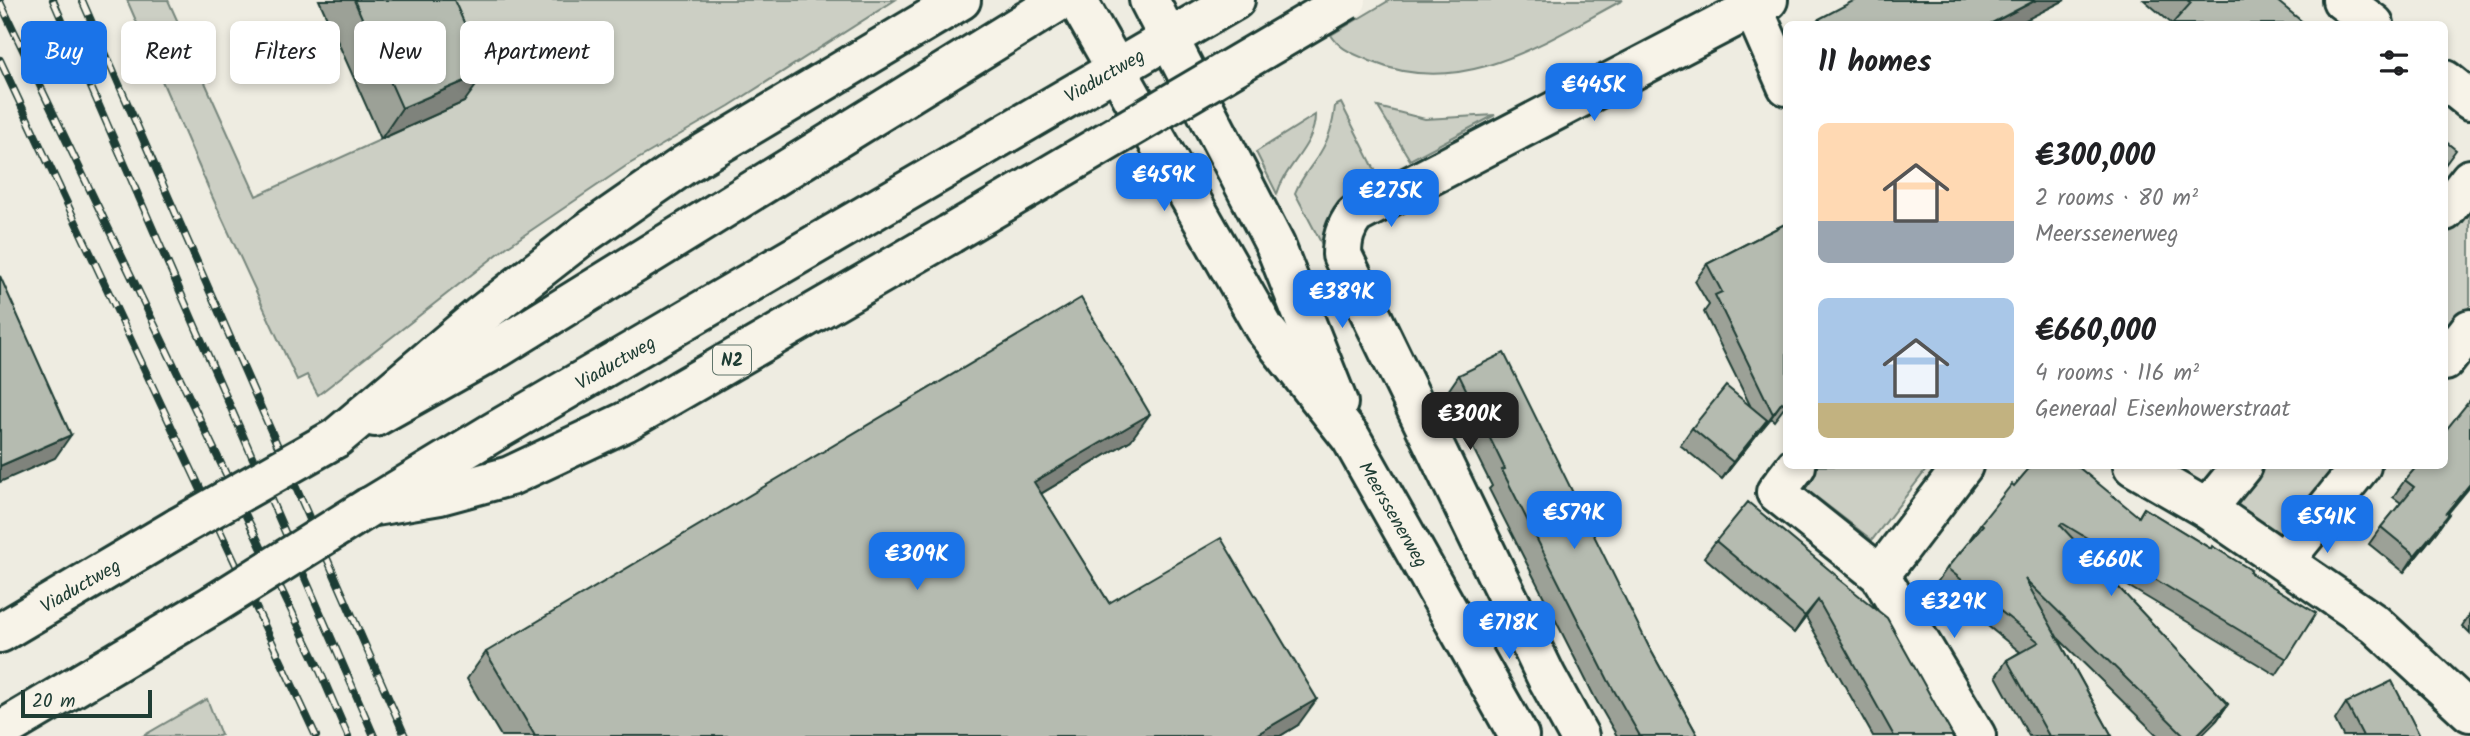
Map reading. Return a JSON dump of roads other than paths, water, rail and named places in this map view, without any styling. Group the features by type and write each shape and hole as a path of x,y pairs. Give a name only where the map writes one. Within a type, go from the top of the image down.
{"main road":[{"path":"337,438 481,315 586,233 684,165 961,0"},
{"name":"Viaductweg","path":"0,633 179,527 498,348 1061,0"},
{"name":"Meerssenerweg","path":"1077,0 1264,328 1351,439"},
{"name":"Meerssenerweg","path":"1149,0 1275,245 1351,439 1519,736"},
{"name":"Viaductweg","path":"0,732 214,605 492,433 1235,0"},
{"name":"N2","path":"369,507 440,495 510,476 625,422 1347,0"},
{"path":"2342,0 2370,21"},
{"path":"1579,736 1546,676 1342,255 1342,242 1347,226 1355,215 1760,4 1783,74"},
{"path":"2448,82 2470,100"},
{"path":"2448,207 2470,179"},
{"path":"2448,357 2470,329"},
{"path":"1880,575 1961,469"},
{"path":"2138,469 2207,509 2375,624 2470,712"},
{"path":"2207,509 2240,469"},
{"path":"2284,561 2359,469"},
{"path":"1786,479 1880,575 1976,736"},
{"path":"1499,700 1546,676"}],"railway":[{"path":"53,0 374,736"},
{"path":"82,0 405,736"},
{"path":"0,2 316,662 348,736"},
{"path":"0,60 316,736"}]}
